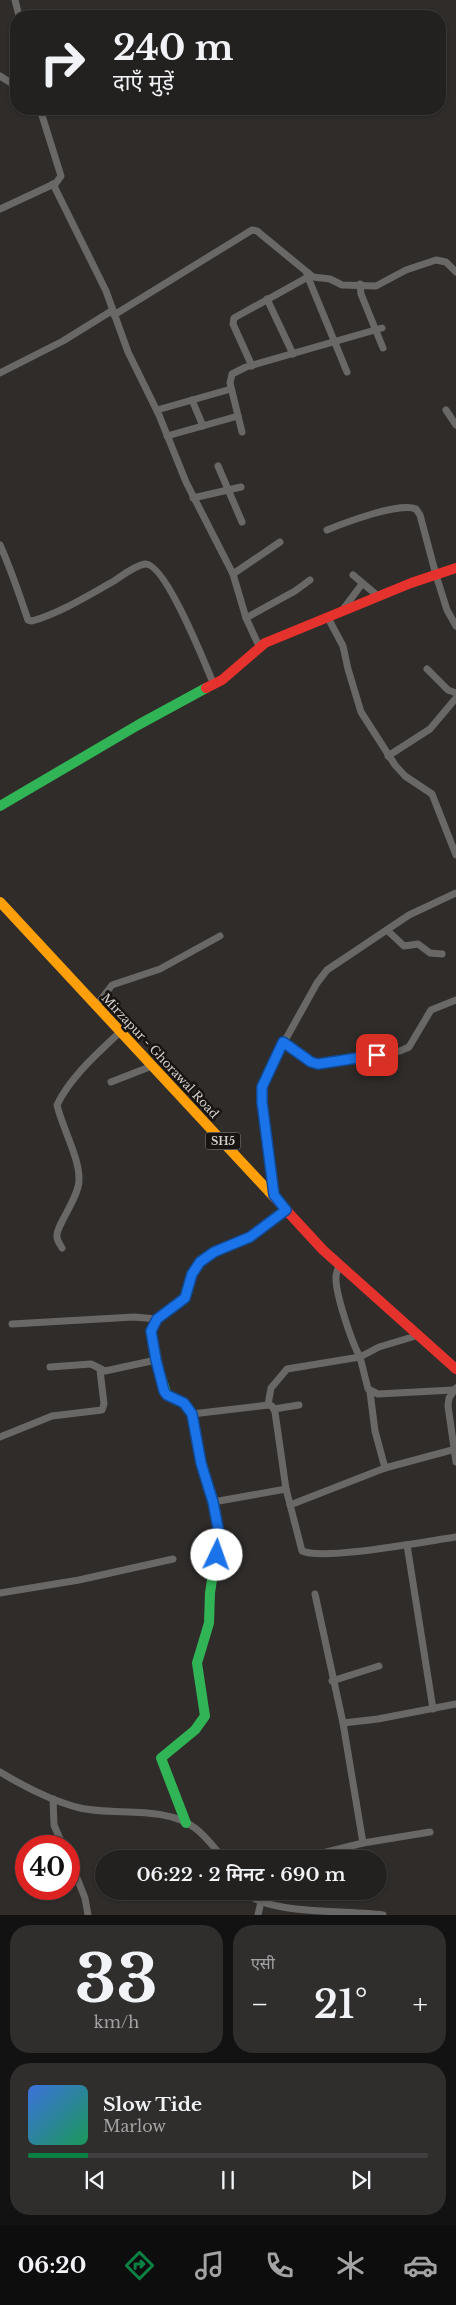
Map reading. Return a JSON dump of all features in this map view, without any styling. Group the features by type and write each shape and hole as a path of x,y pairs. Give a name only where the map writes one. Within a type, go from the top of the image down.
{"street":[{"path":"0,209 59,180 61,174 42,115"},
{"path":"53,184 114,313 128,352 156,410 193,498 233,574 246,618 259,646"},
{"path":"0,373 114,313 252,230 257,231 307,275 317,279 330,279 342,285 360,284 376,286 406,270 436,260 446,262 456,272"},
{"path":"252,366 233,320 243,312 307,275"},
{"path":"307,275 347,372"},
{"path":"360,284 361,294 379,329 383,348"},
{"path":"268,299 293,354"},
{"path":"242,432 231,389 232,374 252,366 379,329"},
{"path":"156,410 231,389"},
{"path":"192,400 203,426"},
{"path":"446,410 456,425"},
{"path":"167,436 238,416"},
{"path":"218,466 242,522"},
{"path":"193,498 241,487"},
{"path":"327,530 371,514 414,508 420,515 447,610 456,626"},
{"path":"233,574 280,542"},
{"path":"0,545 14,576 17,592 28,620 32,622 88,595 136,567 145,564 154,567 172,592 214,684"},
{"path":"0,806 138,724 214,684 237,668 259,646 456,568"},
{"path":"353,575 379,597"},
{"path":"246,618 295,591 310,580"},
{"path":"341,612 362,584"},
{"path":"328,618 343,646 361,712 388,756 404,776 432,794 456,855"},
{"path":"426,669 448,690 456,693"},
{"path":"388,756 430,729 456,698"},
{"path":"274,1195 262,1102 262,1087 283,1042 316,983 327,970 388,931 409,915 456,894"},
{"name":"Mirzapur - Ghorawal Road","path":"0,902 340,1266 420,1335 456,1369"},
{"path":"388,931 404,946 418,944 430,953 442,954"},
{"path":"96,1006 112,986 160,969 220,936"},
{"path":"283,1042 311,1062 318,1064 400,1051 409,1047 431,1010 456,1000"},
{"path":"62,1248 57,1239 57,1231 74,1201 79,1180 78,1167 57,1105 61,1096 89,1063 120,1032"},
{"path":"111,1082 152,1066"},
{"path":"186,1823 161,1758 165,1752 187,1738 205,1716 197,1663 209,1623 210,1593 219,1533 213,1502 201,1463 192,1414 184,1403 167,1395 156,1360 151,1331 157,1319 185,1298 192,1274 200,1262 214,1252 250,1237 286,1210"},
{"path":"340,1266 336,1280 352,1342 360,1357 370,1392 375,1431 385,1468"},
{"path":"12,1324 134,1317 157,1319"},
{"path":"420,1335 379,1347 360,1357 287,1369 271,1388 271,1407 299,1546 308,1554 408,1545 456,1537"},
{"path":"50,1367 90,1364 105,1371 156,1360"},
{"path":"0,1437 52,1416 102,1410 104,1404 100,1370"},
{"path":"370,1392 378,1394 454,1389 448,1406 456,1462"},
{"path":"192,1414 298,1404"},
{"path":"290,1505 385,1468 455,1449"},
{"path":"213,1502 286,1489"},
{"path":"408,1545 433,1708"},
{"path":"0,1593 79,1580 173,1559"},
{"path":"315,1594 332,1681 344,1723 363,1843"},
{"path":"332,1681 379,1666"},
{"path":"344,1723 456,1704"},
{"path":"0,1772 53,1799 94,1810 160,1816 186,1823 200,1832 216,1850"},
{"path":"53,1799 54,1825 58,1835"},
{"path":"335,1850 363,1843 430,1832"},
{"path":"80,1886 85,1898 88,1915"},
{"path":"252,1900 260,1906 291,1914 365,1913 383,1915"},
{"path":"258,1915 260,1906"}],"traffic: fast":[{"path":"0,806 138,725 206,688"},
{"path":"159,1371 167,1395 184,1403 192,1414 201,1463 213,1502 219,1533 210,1593 209,1623 197,1663 205,1716 195,1730 161,1758 186,1823"}],"traffic: slow":[{"path":"0,902 275,1198"}],"traffic: jam":[{"path":"206,688 222,680 265,643 411,583 456,568"},
{"path":"275,1198 323,1250 456,1369"},
{"path":"159,1371 151,1331 157,1319 185,1298 192,1274 200,1262 214,1252 250,1237 286,1210"}],"route":[{"path":"217,1555 219,1533 213,1502 201,1463 192,1414 184,1403 170,1398 164,1391 151,1331 160,1316 185,1298 192,1274 200,1262 214,1252 250,1237 286,1210 274,1195 262,1102 262,1087 283,1042 311,1062 318,1064 377,1055"}]}
